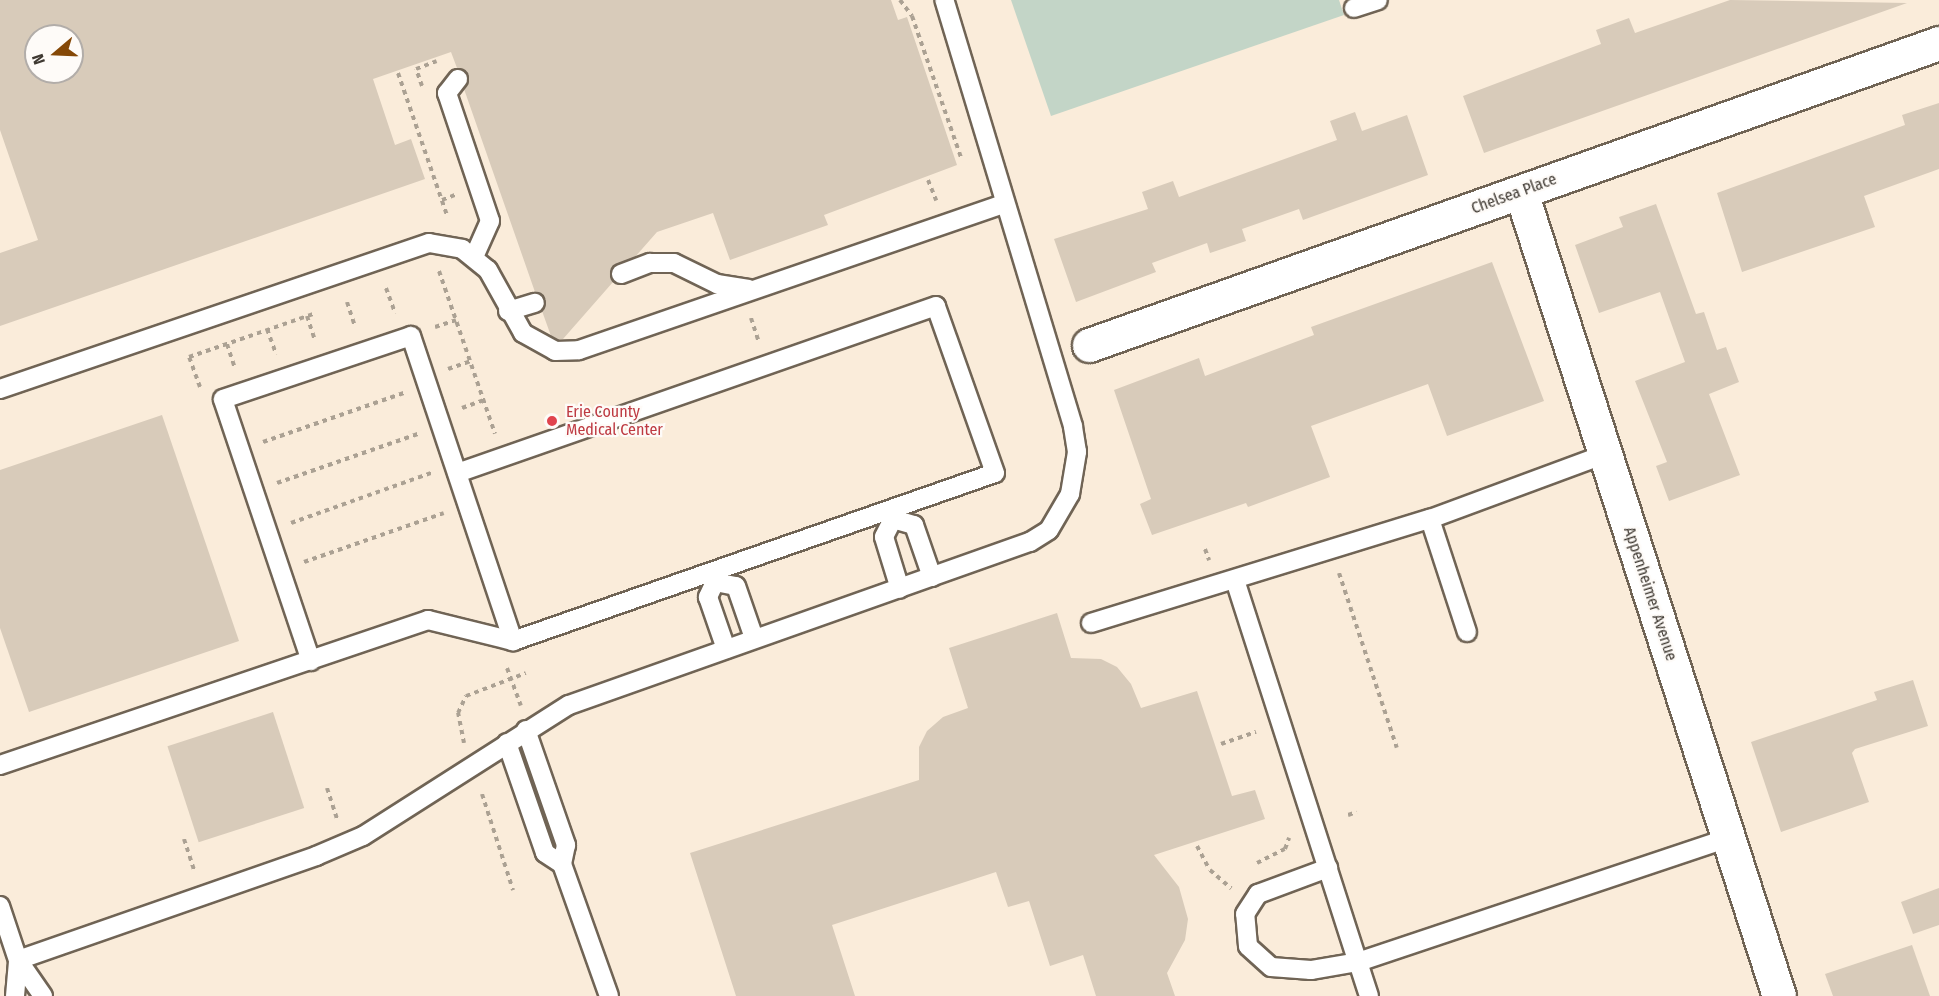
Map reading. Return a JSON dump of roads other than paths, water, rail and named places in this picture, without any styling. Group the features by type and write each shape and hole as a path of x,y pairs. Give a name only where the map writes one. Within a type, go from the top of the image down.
{"street":[{"name":"Chelsea Place","path":"1089,345 1939,43"},
{"name":"Appenheimer Avenue","path":"1521,192 1779,996"}],"lane":[{"path":"18,960 316,856 363,836 526,730 569,705 1030,542 1049,530 1070,494 1077,452 1073,426 944,0"},
{"path":"1354,8 1378,0"},
{"path":"458,79 448,86 448,98 490,221 474,257"},
{"path":"0,389 416,244 451,246 474,257 496,281 508,311 523,333 555,351 579,350 1004,204"},
{"path":"621,274 650,263 674,263 717,284 753,290"},
{"path":"508,311 535,303"},
{"path":"0,765 428,620 513,641 713,577 891,515 994,473 936,306 457,473"},
{"path":"311,661 223,399 411,336 513,641"},
{"path":"1091,623 1430,519 1606,454"},
{"path":"891,515 914,525 932,577"},
{"path":"891,515 884,537 900,589"},
{"path":"1430,519 1467,632"},
{"path":"713,577 736,586 754,638"},
{"path":"713,577 708,597 726,649"},
{"path":"1235,580 1370,996"},
{"path":"526,730 566,845 562,864 609,996"},
{"path":"507,743 545,853 562,864"},
{"path":"1328,868 1258,894 1245,914 1248,946 1270,968 1311,970 1358,962 1729,838"},
{"path":"0,906 18,960 43,996"},
{"path":"15,996 18,960"}],"place":[{"name":"Erie County Medical Center","path":"552,421"}]}
